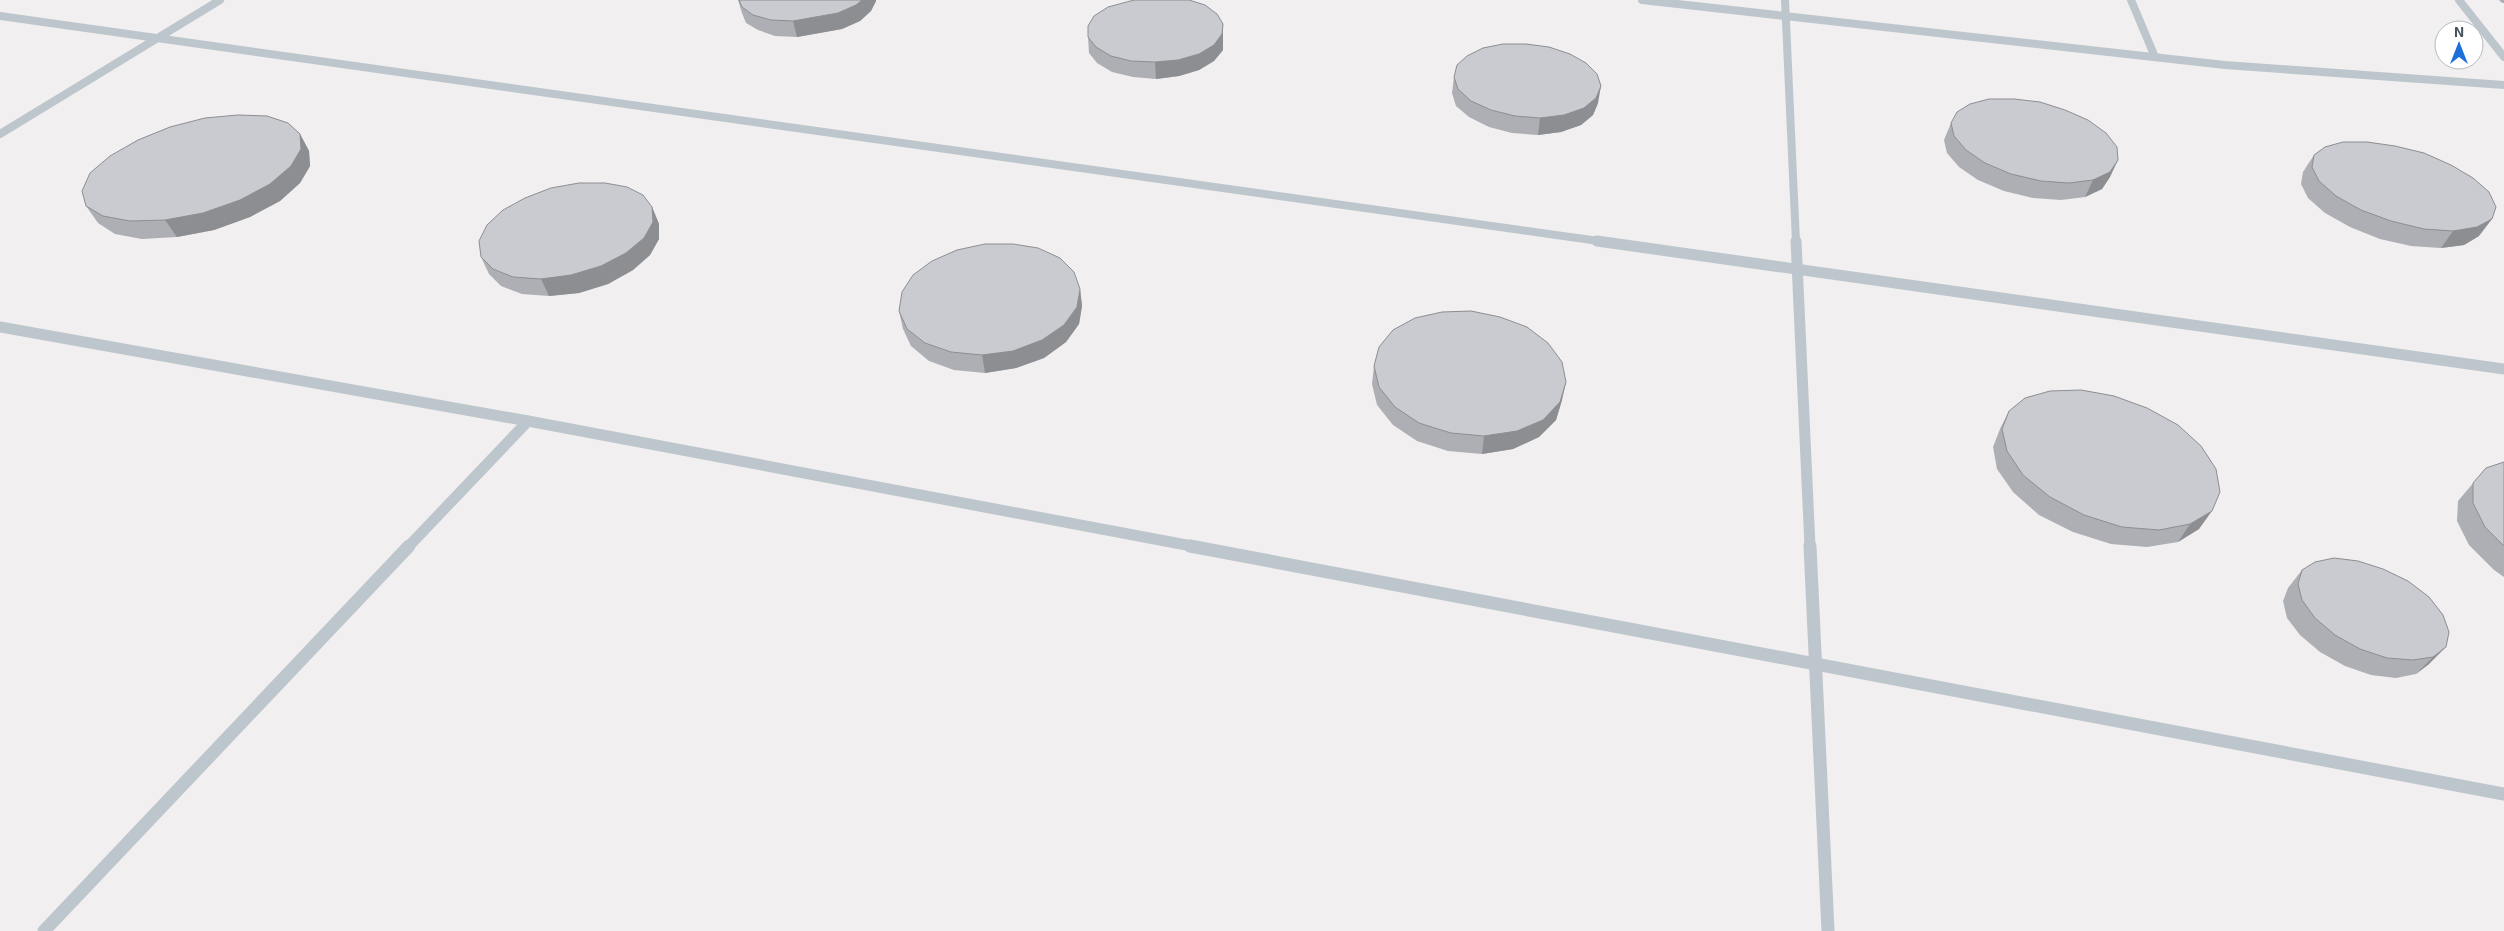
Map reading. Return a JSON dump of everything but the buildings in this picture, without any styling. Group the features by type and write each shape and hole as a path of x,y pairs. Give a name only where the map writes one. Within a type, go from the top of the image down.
{"lane":[{"path":"0,134 220,0"},
{"path":"1642,0 2260,68 2504,85"},
{"path":"1785,0 1828,931"},
{"path":"2131,0 2155,57"},
{"path":"2459,0 2504,58"},
{"path":"0,16 2504,369"},
{"path":"0,327 528,422 2504,794"},
{"path":"44,931 528,422"}]}
